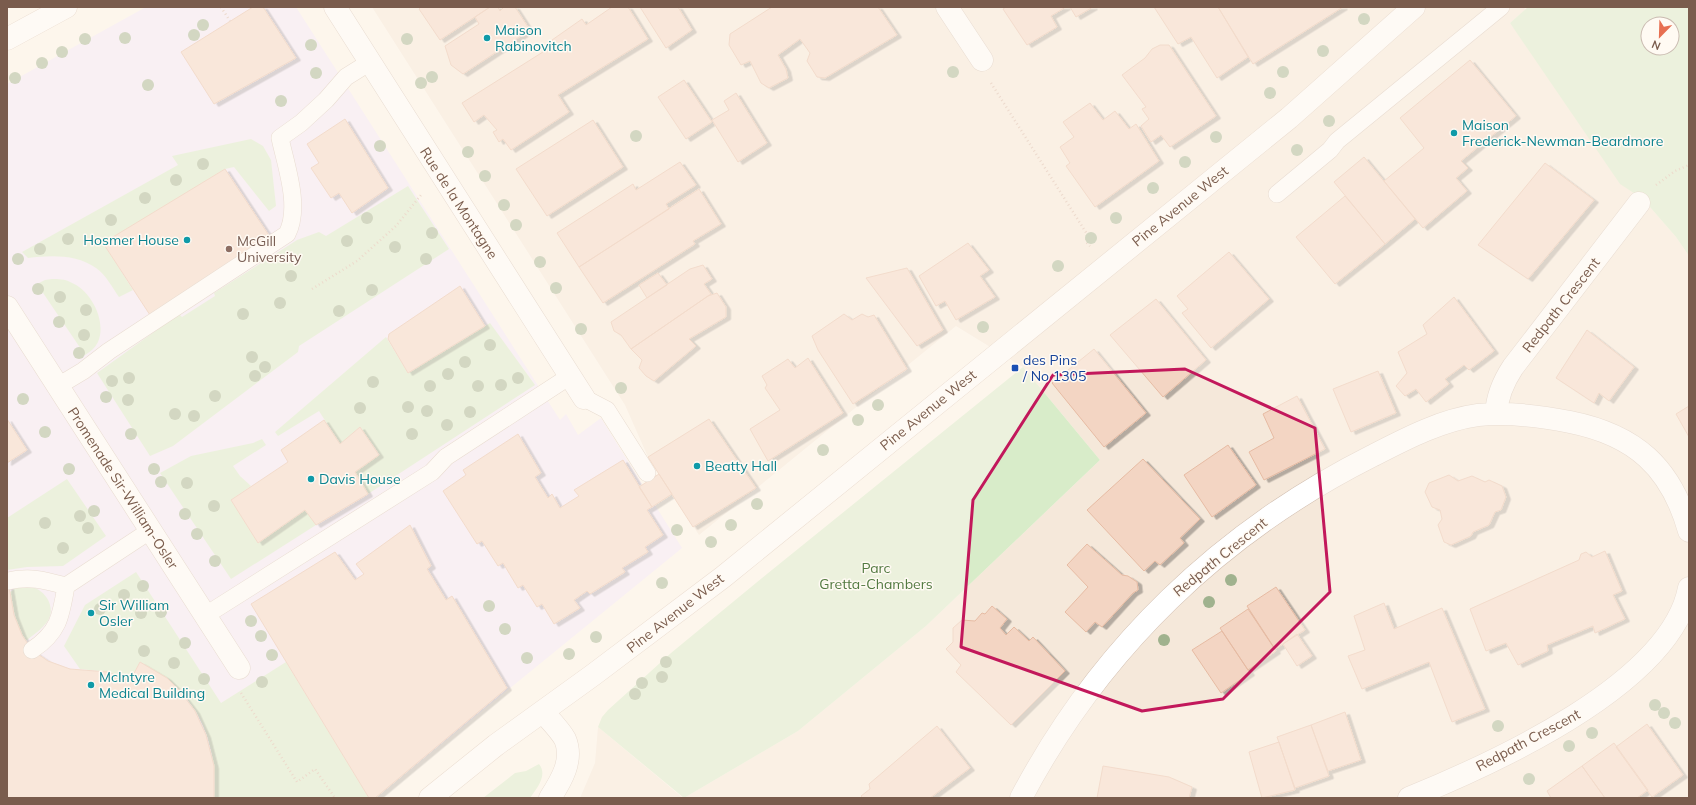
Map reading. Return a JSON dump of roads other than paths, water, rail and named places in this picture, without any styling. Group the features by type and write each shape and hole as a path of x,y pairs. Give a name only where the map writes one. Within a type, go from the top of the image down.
{"street":[{"path":"7,39 66,7"},
{"name":"Rue de la Montagne","path":"335,7 584,398"},
{"path":"947,7 982,60"},
{"name":"Pine Avenue West","path":"430,798 496,745 664,622 790,522 1289,118 1414,7"},
{"name":"Redpath Crescent","path":"1496,414 1497,400 1501,388 1513,367 1639,203"},
{"name":"Promenade Sir-William-Osler","path":"7,307 239,668"},
{"name":"Redpath Crescent","path":"1021,798 1060,731 1091,686 1116,655 1164,604 1231,545 1301,494 1376,454 1450,422 1478,415 1529,415 1575,423 1604,431 1628,442 1655,464 1669,483 1681,506 1689,531"},
{"name":"Redpath Crescent","path":"1409,798 1522,745 1571,718 1602,697 1641,664 1667,636 1680,616 1689,588"},
{"path":"543,712 564,739 568,755 565,771 550,798"}],"lane":[{"path":"1277,194 1330,150 1337,141 1501,7"},
{"path":"58,386 83,371 109,351 287,234 292,222 293,210 291,192 280,138 301,123 326,100 346,78 370,62"},
{"path":"206,616 432,472 446,457 570,376"},
{"path":"584,398 607,410 647,473"},
{"path":"32,650 46,640 57,624 66,586 151,530"},
{"path":"8,581 28,578 40,579 66,586"}],"place":[{"name":"Maison Rabinovitch","path":"487,38"},
{"name":"Maison Frederick-Newman-Beardmore","path":"1454,133"},
{"name":"Hosmer House","path":"187,240"},
{"name":"McGill University","path":"229,249"},
{"name":"des Pins / No 1305","path":"1015,368"},
{"name":"Beatty Hall","path":"697,466"},
{"name":"Davis House","path":"311,479"},
{"name":"Sir William Osler","path":"91,613"},
{"name":"McIntyre Medical Building","path":"91,685"}],"park label":[{"name":"Parc Gretta-Chambers","path":"876,576"}]}
